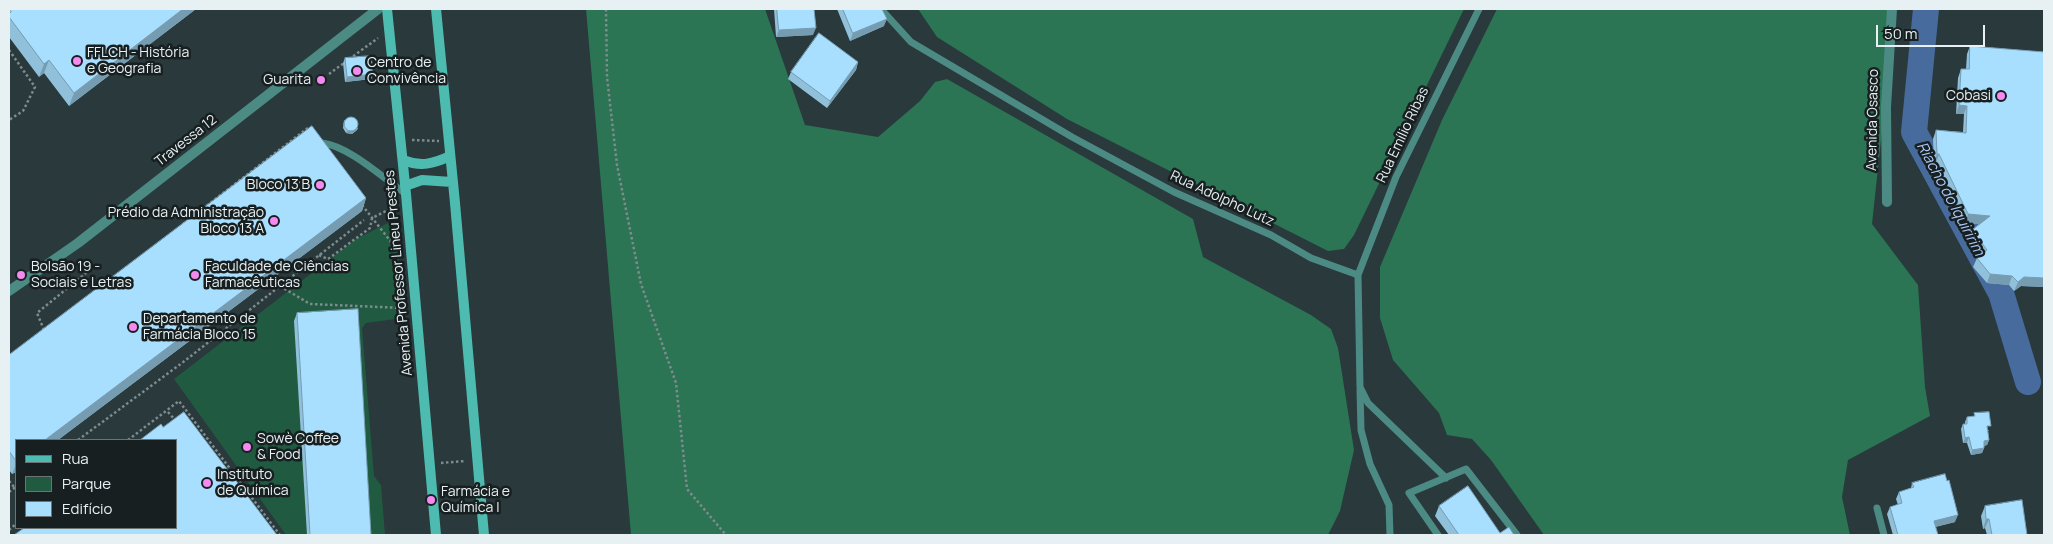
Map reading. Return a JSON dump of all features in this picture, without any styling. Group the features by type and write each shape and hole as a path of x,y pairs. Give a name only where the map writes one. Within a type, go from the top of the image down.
{"main road":[{"name":"Avenida Professor Lineu Prestes","path":"387,9 406,193 436,535"},
{"path":"436,9 484,535"},
{"path":"402,160 428,165 450,156"},
{"path":"406,193 422,180 452,182"}],"street":[{"name":"Travessa 12","path":"9,291 78,243 378,9"},
{"name":"Avenida Osasco","path":"1887,202 1886,106 1892,9"}],"lane":[{"name":"Rua Adolpho Lutz","path":"881,9 911,42 1072,137 1174,192 1271,235 1311,258 1358,275"},
{"name":"Rua Emílio Ribas","path":"1358,275 1396,177 1479,9"},
{"path":"322,143 332,144 348,152 406,193"},
{"path":"1358,275 1361,430 1370,464 1388,505 1390,535"},
{"path":"1360,387 1368,403 1446,478"},
{"path":"1438,535 1410,493 1466,470 1516,535"},
{"path":"1877,508 1884,535"}],"path":[{"path":"606,9 607,77 617,164 641,284 676,383 687,489 726,535"},
{"path":"329,74 389,30"},
{"path":"9,50 35,87 24,111 9,120"},
{"path":"177,228 309,127 322,143"},
{"path":"400,140 448,142"},
{"path":"319,255 328,259 370,228 372,218 406,193"},
{"path":"360,202 412,269"},
{"path":"79,439 364,220"},
{"path":"37,335 44,330 37,313 91,269 88,259"},
{"path":"280,286 310,304 416,308"},
{"path":"129,439 180,401 280,535"},
{"path":"168,412 179,426"},
{"path":"429,463 477,460"},
{"path":"9,480 15,487 9,492"}],"green space":[{"path":"586,9 765,9 805,125 878,137 920,101 935,82 947,79 1193,219 1203,257 1311,315 1331,329 1338,348 1354,450 1340,511 1328,535 631,535"},
{"path":"918,9 1464,9 1354,235 1344,249 1328,251 1067,119 937,37"},
{"path":"1497,9 1895,9 1872,224 1918,285 1925,387 1930,416 1848,460 1842,497 1850,535 1544,535 1491,460 1472,439 1447,435 1439,413 1393,360 1380,318 1380,267 1442,120"},
{"path":"394,220 403,296 403,318 366,323 362,328 374,476 381,485 385,535 286,535 174,379 356,239"}],"building":[{"name":"FFLCH - História e Geografia","path":"9,9 183,9 74,93 49,60 44,64 9,17 11,12"},
{"path":"777,9 814,9 816,28 779,30"},
{"path":"843,9 882,9 887,19 853,33"},
{"path":"819,33 858,62 830,101 791,72"},
{"path":"1970,46 2044,52 2044,278 2024,277 2018,282 2012,276 1990,274 1977,258 1987,250 1972,230 1990,216 1968,214 1939,154 1937,154 1936,130 1966,133 1967,106 1959,105 1961,69 1969,69"},
{"name":"Centro de Convivência","path":"371,56 373,74 347,77 345,58"},
{"path":"348,117 354,117 358,124 354,131 348,131 344,127 344,121"},
{"name":"Faculdade de Ciências Farmacêuticas","path":"312,126 366,198 46,439 15,439 15,460 9,451 9,355"},
{"path":"358,309 371,535 310,535 297,313"},
{"name":"Instituto de Química","path":"184,412 277,535 14,535 23,529 178,529 178,439 141,439 161,424 163,427"},
{"path":"1989,412 1991,426 1987,426 1989,440 1984,441 1984,448 1972,450 1969,437 1965,438 1963,424 1967,424 1967,417 1975,416 1974,413"},
{"path":"1945,474 1947,481 1949,480 1958,515 1934,521 1938,535 1898,535 1890,507 1902,503 1899,492 1914,487 1912,483"},
{"path":"1468,486 1500,533 1509,527 1514,535 1459,535 1439,506"},
{"path":"2022,500 2027,535 1992,535 1989,519 1986,519 1985,506"}],"waterway":[{"name":"Riacho do Iquiririm","path":"1926,9 1914,132 2001,293 2028,382"}],"place":[{"name":"FFLCH - História e Geografia","path":"77,61"},
{"name":"Centro de Convivência","path":"357,71"},
{"name":"Guarita","path":"321,80"},
{"name":"Cobasi","path":"2001,96"},
{"name":"Bloco 13 B","path":"320,185"},
{"name":"Prédio da Administração Bloco 13 A","path":"274,221"},
{"name":"Bolsão 19 - Sociais e Letras","path":"21,275"},
{"name":"Faculdade de Ciências Farmacêuticas","path":"195,275"},
{"name":"Departamento de Farmácia Bloco 15","path":"133,327"},
{"name":"Sowè Coffee & Food","path":"247,447"},
{"name":"Instituto de Química","path":"207,483"},
{"name":"Farmácia e Química I","path":"431,500"}]}
